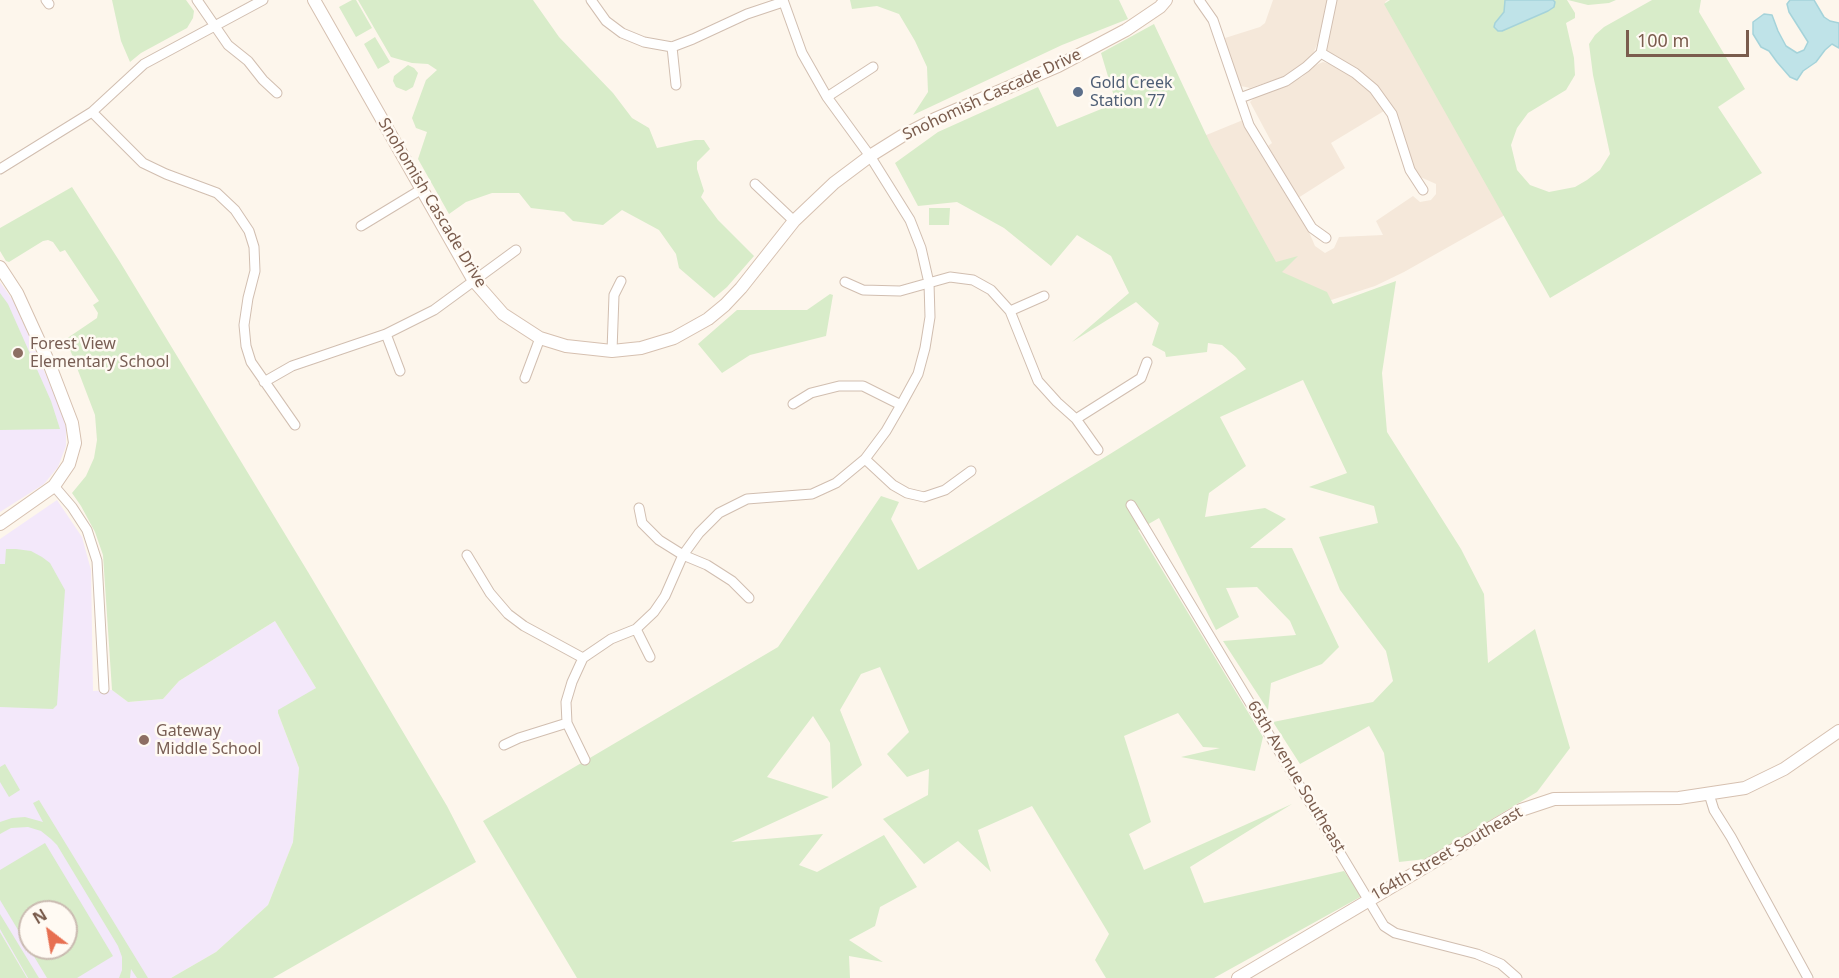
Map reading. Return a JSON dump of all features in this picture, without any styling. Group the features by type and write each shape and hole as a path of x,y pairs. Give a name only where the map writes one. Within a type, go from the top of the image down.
{"street":[{"path":"197,0 228,45 248,61 277,93"},
{"path":"0,169 92,112 144,64 263,0"},
{"name":"Snohomish Cascade Drive","path":"314,0 474,281 503,314 540,338 566,346 612,351 641,348 674,338 708,319 741,288 794,222 834,183 870,156 935,119 1058,66 1126,30 1160,7 1166,0"},
{"path":"585,760 567,723 566,702 583,658 611,639 636,629 654,612 665,596 683,555 699,533 719,513 747,500 812,494 836,483 865,459 886,431 918,374 930,317 929,283 921,248 910,220 870,156 827,97 802,53 783,1 672,47 644,42 622,33 606,21 591,0"},
{"path":"1199,0 1213,20 1249,125 1312,228 1326,238"},
{"path":"1240,98 1286,81 1321,53 1332,0"},
{"path":"672,47 676,85"},
{"path":"1321,53 1355,73 1374,89 1392,114 1410,171 1423,190"},
{"path":"827,97 873,67"},
{"path":"92,112 143,163 217,193 235,210 249,231 254,247 255,271 244,325 246,346 251,362 295,425"},
{"path":"755,184 794,222"},
{"path":"361,226 422,189"},
{"path":"264,382 292,366 386,334 434,310 516,250"},
{"path":"0,267 28,315 72,423 75,442 69,464 54,486 0,524"},
{"path":"844,282 863,290 900,291 950,277 973,280 991,290 1010,312 1038,381 1076,419 1098,450"},
{"path":"612,351 614,295 621,281"},
{"path":"1010,312 1044,296"},
{"path":"386,334 400,371"},
{"path":"525,378 540,338"},
{"path":"1076,419 1141,378 1147,362"},
{"path":"793,404 811,393 839,386 863,387 901,405"},
{"path":"865,459 893,485 907,493 924,497 945,490 971,471"},
{"path":"54,486 72,507 87,530 97,561 104,688"},
{"name":"65th Avenue Southeast","path":"1131,505 1384,926 1395,933 1477,954 1502,964 1516,978"},
{"path":"639,508 642,523 659,540 732,581 749,598"},
{"path":"467,555 490,593 508,614 524,626 583,658"},
{"path":"636,629 650,657"},
{"path":"504,745 567,723"},
{"name":"164th Street Southeast","path":"1238,978 1521,810 1554,799 1679,798 1745,788 1784,769 1839,731"},
{"path":"1709,794 1714,810 1808,978"}],"shaded area":[{"path":"1273,0 1327,0 1318,42 1313,54 1305,63 1288,75 1250,88 1241,86 1225,38 1260,27 1265,23"},
{"path":"1336,0 1388,0 1385,2 1505,215 1375,286 1300,310 1199,138 1243,120 1255,145 1309,232 1315,246 1325,253 1334,248 1339,237 1383,235 1376,221 1413,196 1420,202 1431,200 1436,194 1436,184 1416,175 1391,106 1372,81 1326,50"},
{"path":"1323,62 1337,66 1348,73 1373,95 1384,111 1331,143 1345,168 1298,198 1268,146 1272,143 1250,102 1254,98 1302,77"},
{"name":"Forest View Elementary School","path":"0,282 14,302 59,405 66,427 66,446 58,467 44,484 0,512"},
{"name":"Gateway Middle School","path":"57,500 82,537 91,570 93,691 112,690 128,702 163,699 179,681 275,621 316,688 278,713 299,768 293,842 268,905 216,952 171,978 27,978 0,932 0,539"}],"green space":[{"path":"112,0 186,0 194,11 193,18 187,28 141,53 130,62 121,41"},
{"path":"356,0 372,28 356,37 339,7"},
{"path":"358,0 533,0 559,37 613,93 632,118 649,128 657,148 704,140 710,149 697,162 704,191 701,197 718,220 754,256 727,287 714,298 679,268 676,254 659,230 622,210 603,225 573,221 564,212 531,208 519,193 492,193 466,202 449,214 418,159 427,132 416,128 412,118 426,80 437,70 428,64 412,63 391,57"},
{"path":"850,0 1119,0 1128,19 1062,45 913,115 928,92 927,67 915,41 899,14 877,6 852,9"},
{"path":"1390,0 1567,0 1575,13 1575,18 1566,23 1574,58 1575,75 1566,90 1528,113 1517,128 1511,145 1517,170 1530,185 1549,192 1575,187 1587,180 1600,170 1610,154 1593,75 1589,44 1595,35 1604,27 1652,0 1701,0 1699,12 1745,89 1718,107 1762,173 1550,298 1384,4"},
{"path":"1568,0 1616,0 1588,5"},
{"path":"1154,24 1211,145 1276,262 1298,256 1282,272 1327,292 1333,304 1396,281 1382,373 1387,432 1461,549 1484,594 1488,663 1535,629 1570,748 1537,792 1426,859 1399,862 1384,753 1369,726 1300,764 1273,722 1373,702 1393,681 1386,651 1340,590 1319,537 1378,523 1374,506 1309,487 1347,473 1303,380 1220,417 1246,466 1209,493 1205,517 1265,508 1286,519 1250,548 1292,548 1339,647 1322,664 1271,683 1268,710 1223,641 1296,635 1290,621 1257,587 1226,588 1239,617 1216,630 1159,518 1138,530 1263,737 1255,771 1181,757 1220,748 1203,747 1178,713 1124,736 1151,822 1129,834 1144,870 1292,804 1190,867 1204,903 1344,871 1362,896 1214,978 1106,978 1095,960 1109,934 1032,806 978,830 991,872 958,841 924,864 883,819 928,795 929,769 907,777 887,754 909,732 880,667 861,674 840,710 862,765 832,789 830,743 813,716 767,777 829,797 731,842 823,834 799,865 817,872 884,835 917,887 880,907 875,926 849,940 883,962 849,956 850,978 577,978 483,821 778,647 881,496 899,502 891,519 918,570 1246,369 1222,345 1208,343 1207,352 1166,357 1165,352 1152,345 1159,323 1136,302 1072,342 1129,293 1111,256 1077,235 1051,266 1004,228 957,202 918,206 895,163 938,132 1038,87 1057,127 1116,103 1101,53"},
{"path":"375,37 390,62 378,69 364,44"},
{"path":"408,65 418,73 413,87 406,91 396,87 393,81 394,76"},
{"path":"72,187 308,572 447,806 476,862 273,978 171,978 216,952 268,905 293,842 299,768 278,710 316,688 275,621 179,681 163,699 128,702 112,690 103,555 95,532 72,493 86,476 94,458 97,440 95,415 66,339 97,318 98,313 93,305 99,301 65,250 60,252 53,242 43,241 9,262 0,251 0,228"},
{"path":"929,208 950,208 949,225 929,225"},
{"path":"0,293 8,304 51,401 60,429 0,430"},
{"path":"830,294 833,295 826,336 750,355 722,373 698,344 737,310 807,310"},
{"path":"6,549 31,551 42,557 50,563 65,590 57,705 53,709 0,707 0,564 5,564"},
{"path":"5,764 20,790 9,797 0,782 0,767"},
{"path":"39,800 148,978 137,978 131,969 130,978 119,978 122,970 122,957 118,946 57,845 51,839 41,831 28,827 11,828 0,834 0,822 12,818 25,817 43,822 33,803"},
{"path":"45,843 113,956 77,978 47,978 36,960 78,960 78,900 18,900 18,930 0,900 0,870"},
{"path":"0,914 18,944 18,960 28,960 39,978 28,978 0,929"},
{"path":"0,932 27,978 0,978"}],"water":[{"path":"1505,0 1553,0 1555,2 1554,7 1548,11 1498,31 1494,27 1504,12"},
{"path":"1790,0 1814,0 1824,17 1839,23 1839,48 1832,44 1816,62 1803,71 1797,80 1790,77 1769,51 1761,47 1753,34 1753,22 1764,14 1772,15 1786,46 1797,53 1804,50 1808,42 1789,12 1787,4"}],"place":[{"name":"Gold Creek Station 77","path":"1078,92"},
{"name":"Forest View Elementary School","path":"18,353"},
{"name":"Gateway Middle School","path":"144,740"}]}
